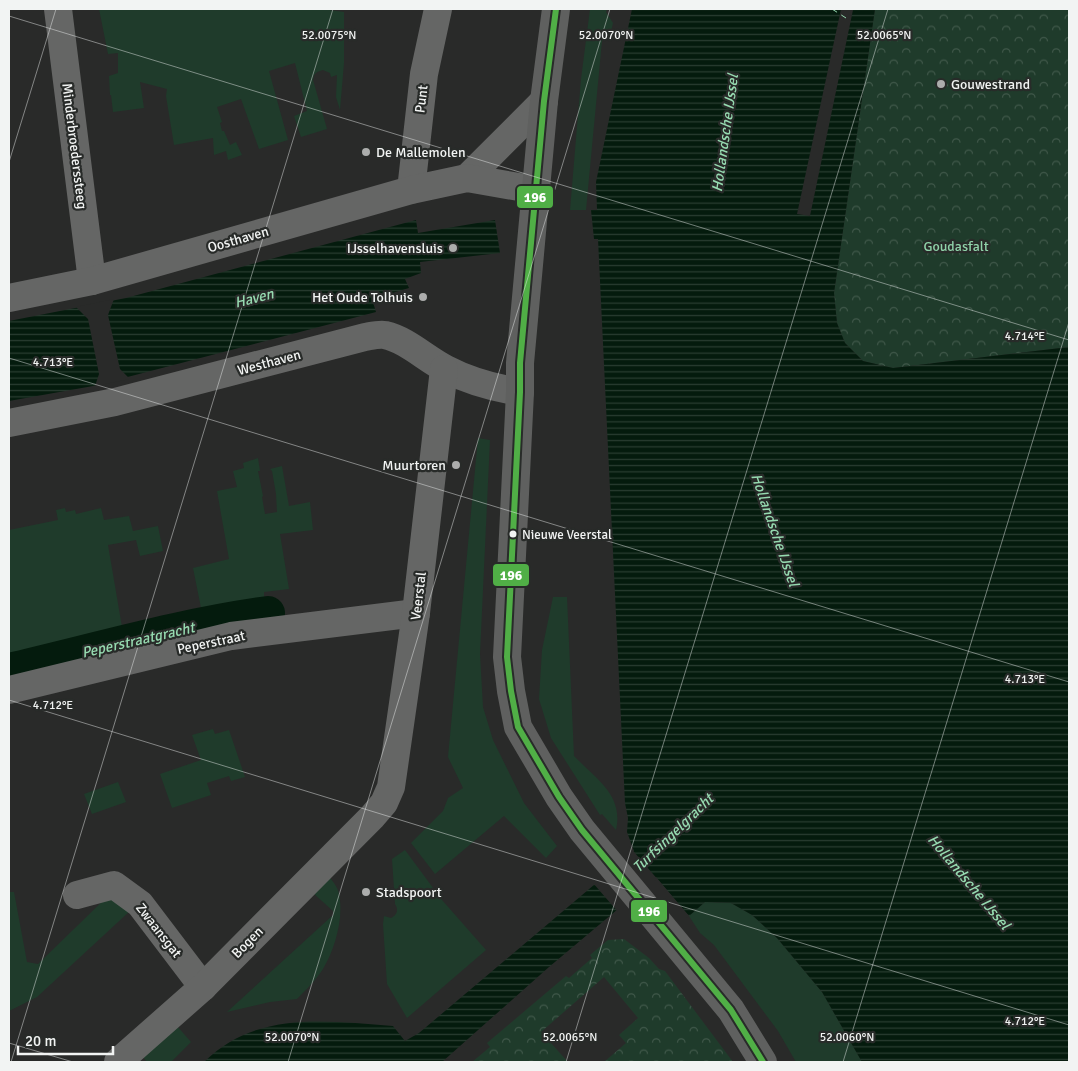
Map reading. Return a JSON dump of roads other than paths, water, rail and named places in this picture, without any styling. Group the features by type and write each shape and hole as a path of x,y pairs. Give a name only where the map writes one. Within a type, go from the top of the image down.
{"main road":[{"path":"556,9 544,101 520,363 506,657 510,691 518,727 554,790 582,830 731,1010 763,1062"}],"street":[{"name":"Punt","path":"411,190 424,74 438,9"},
{"name":"Minderbroederssteeg","path":"58,10 92,281"},
{"path":"467,178 544,101"},
{"name":"Oosthaven","path":"9,298 92,281 411,190 467,178 536,190"},
{"name":"Westhaven","path":"9,423 115,402 365,337 384,335 444,368 469,379 501,389 520,392"},
{"name":"Veerstal","path":"372,817 384,803 391,787 416,613 444,368"},
{"name":"Peperstraat","path":"9,690 231,636 416,613"},
{"name":"Bogen","path":"118,1062 203,987 372,817"},
{"name":"Zwaansgat","path":"77,896 114,884 140,904 203,987"}],"water":[{"path":"632,9 875,9 834,293 837,323 845,343 863,361 893,368 1069,347 1069,1062 862,1062 822,992 777,938 752,915 731,903 705,902 689,916 656,877 549,967 442,1062 204,1062 225,1045 246,1034 269,1026 293,1023 318,1021 393,1026 405,1041 419,1033 634,851 627,832 628,818 625,803 598,239 594,239 591,210 597,210 596,182"},
{"name":"Haven","path":"416,220 418,233 495,220 500,253 420,262 421,273 405,279 409,288 372,299 376,312 93,386 9,401 9,321 126,298"}],"waterway":[{"name":"Peperstraatgracht","path":"9,670 170,631 268,613"}],"place":[{"name":"Gouwestrand","path":"941,84"},
{"name":"De Mallemolen","path":"366,152"},
{"name":"IJsselhavensluis","path":"453,248"},
{"name":"Het Oude Tolhuis","path":"423,297"},
{"name":"Muurtoren","path":"456,465"},
{"name":"Nieuwe Veerstal","path":"513,534"},
{"name":"Stadspoort","path":"366,892"}],"water label":[{"name":"Hollandsche IJssel","path":"725,133"},
{"name":"Hollandsche IJssel","path":"775,530"},
{"name":"Turfsingelgracht","path":"673,833"},
{"name":"Hollandsche IJssel","path":"969,882"}],"park label":[{"name":"Goudasfalt","path":"956,246"}]}
